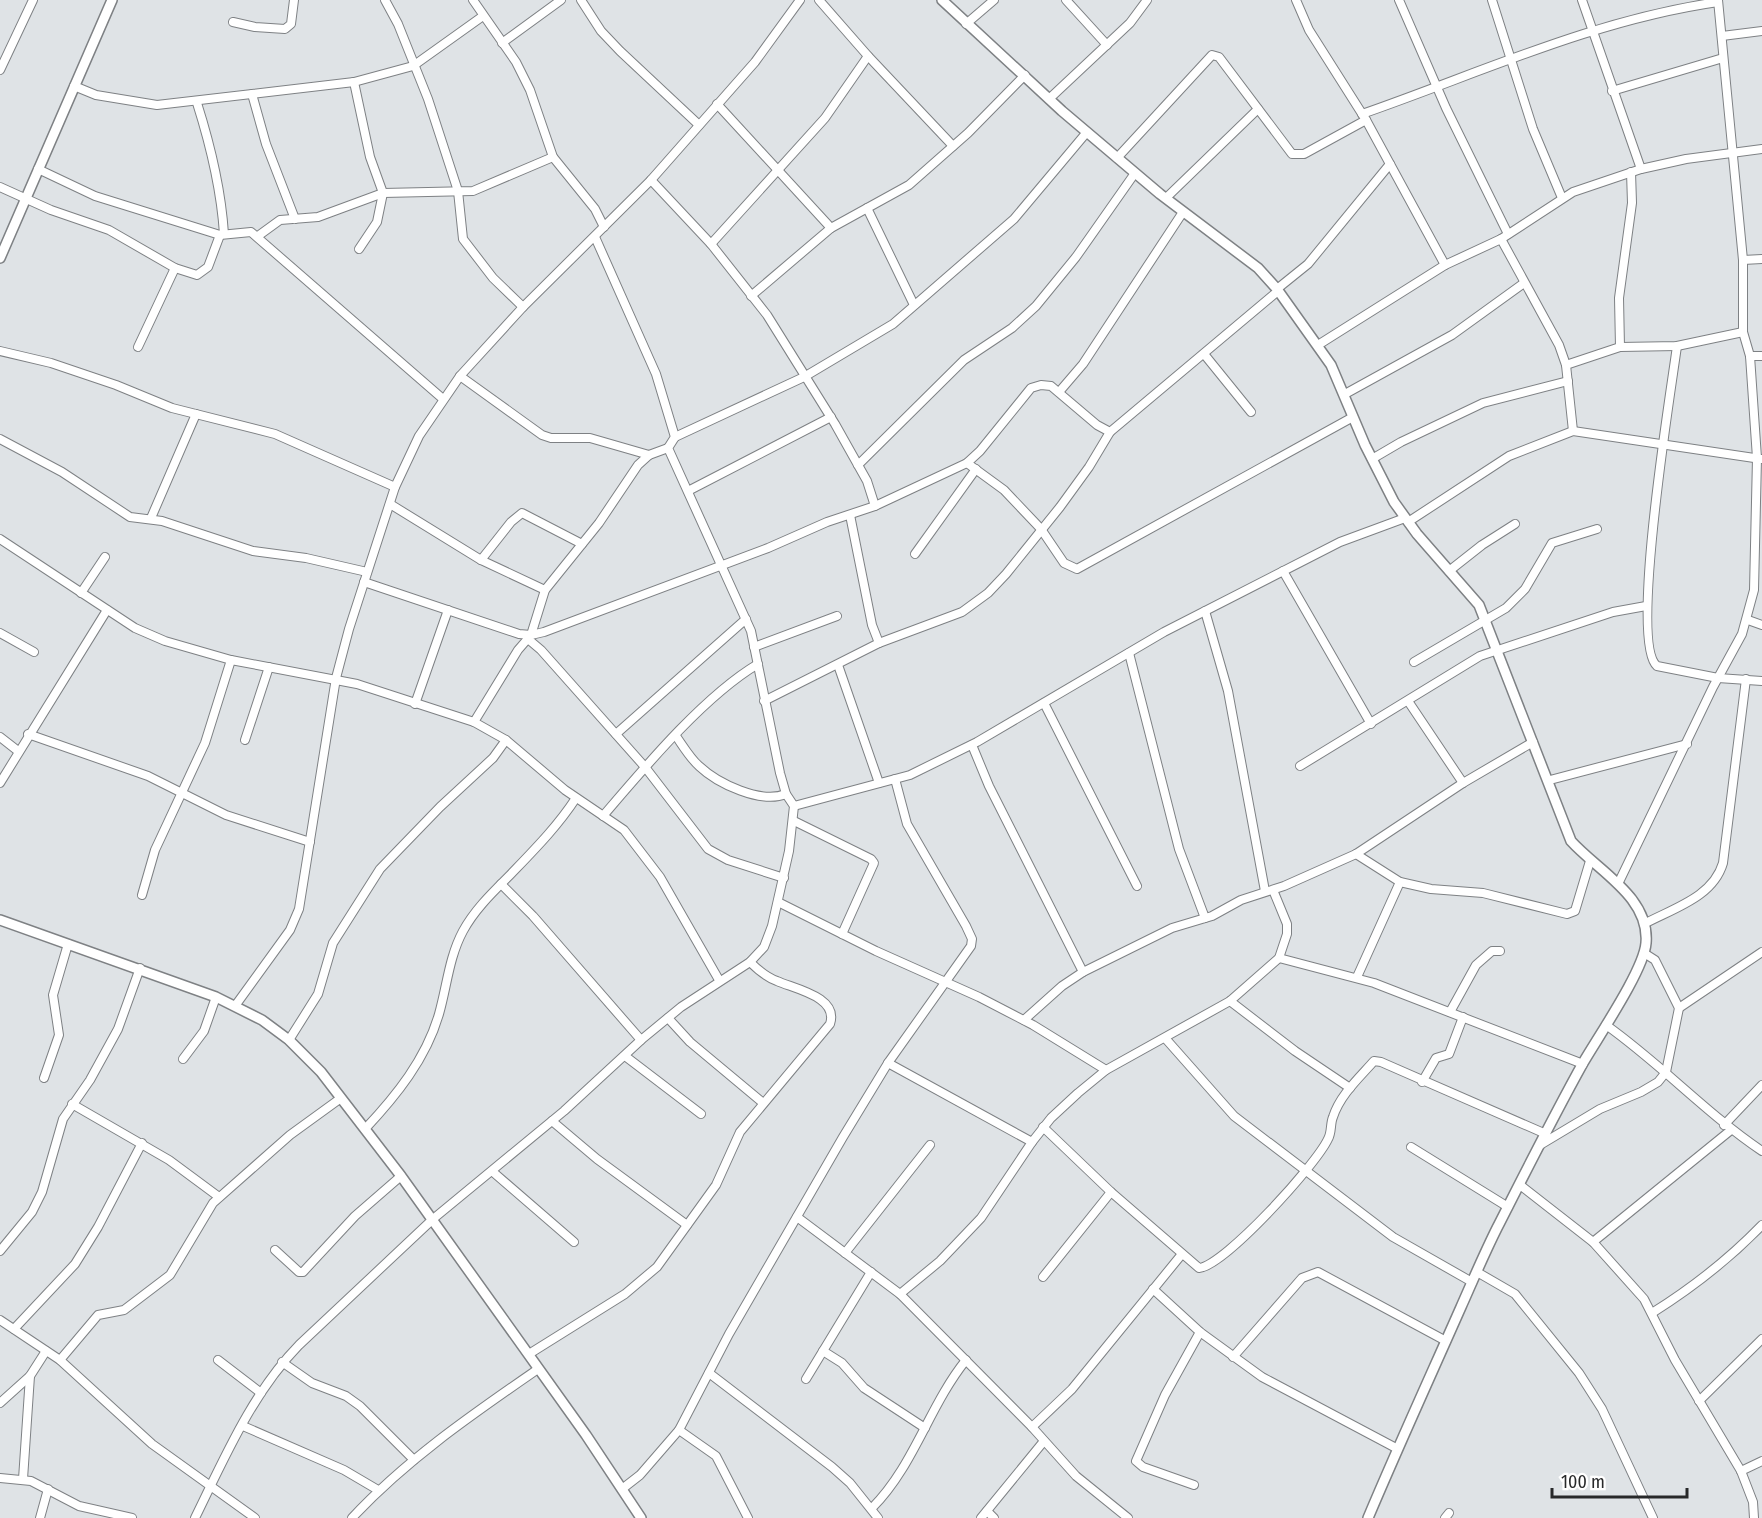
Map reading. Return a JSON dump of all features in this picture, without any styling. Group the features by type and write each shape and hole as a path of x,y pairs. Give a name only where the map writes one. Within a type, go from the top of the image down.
{"street":[{"path":"0,70 33,0"},
{"path":"0,258 112,0"},
{"path":"233,22 255,27 285,29 291,24 294,0"},
{"path":"385,0 398,24 428,99 458,191 463,239 493,278 523,307"},
{"path":"473,0 530,90 553,157 595,209 604,227"},
{"path":"502,43 561,0"},
{"path":"581,0 601,31 699,125"},
{"path":"819,0 953,146"},
{"path":"942,0 1117,158 1183,212 1252,263 1278,290 1318,345 1345,394 1372,459 1406,520 1471,594 1485,620 1550,780 1564,827 1572,841 1590,861 1618,884 1638,909 1644,924 1646,942 1644,953 1508,1207 1396,1448 1368,1518"},
{"path":"966,24 994,0"},
{"path":"1066,0 1107,45"},
{"path":"1049,99 1130,23 1147,0"},
{"path":"1296,0 1309,30 1364,117 1445,265"},
{"path":"1399,0 1524,283 1548,324 1566,365 1573,431"},
{"path":"1492,0 1533,129 1562,198"},
{"path":"1582,0 1641,169"},
{"path":"235,1006 290,930 299,909 336,678 367,572 395,488 419,436 442,399 460,376 523,307 651,180 755,62 797,1"},
{"path":"1117,158 1212,55 1219,57 1292,154 1297,155 1304,154 1364,117 1509,58 1676,4 1718,1 1743,260 1743,332 1750,357 1760,458 1759,554 1748,620 1618,884"},
{"path":"74,86 96,95 150,105 197,102 354,82 413,66 483,16"},
{"path":"1722,36 1762,30"},
{"path":"711,244 825,118 868,56"},
{"path":"1612,91 1724,58"},
{"path":"751,296 831,228 909,185 953,146 1025,75"},
{"path":"354,82 370,157 383,193 377,222 359,249"},
{"path":"252,94 266,144 295,219"},
{"path":"0,188 110,230 175,268 201,274 208,267 222,235 220,188 213,152 197,102"},
{"path":"717,104 831,228"},
{"path":"1166,198 1258,109"},
{"path":"474,722 492,690 530,637 545,590 582,544 628,479 649,455 668,448 675,437 804,377 893,324 1014,219 1087,132"},
{"path":"1318,345 1445,265 1505,236 1562,198 1589,186 1641,169 1686,159 1762,149"},
{"path":"258,237 280,220 318,217 383,193 473,191 553,157"},
{"path":"764,701 879,643 962,612 988,592 1006,574 1089,467 1110,432 1308,264 1390,164"},
{"path":"38,169 95,196 222,235 244,231 258,237 442,399"},
{"path":"1620,348 1619,298 1632,203 1631,172"},
{"path":"858,465 964,360 1012,328 1036,306 1076,257 1135,173"},
{"path":"651,180 711,244 767,315 831,417 858,465 875,506"},
{"path":"867,208 914,305"},
{"path":"1059,393 1083,364 1183,212"},
{"path":"595,237 656,374 675,437"},
{"path":"1743,260 1762,259"},
{"path":"138,347 175,268"},
{"path":"1345,394 1452,335 1524,283"},
{"path":"1566,365 1620,348 1677,346 1743,332"},
{"path":"1677,346 1651,548 1646,606 1653,663 1657,666 1718,678 1762,681"},
{"path":"0,351 51,363 116,384 172,408 275,434 395,488"},
{"path":"1204,354 1251,412"},
{"path":"1750,357 1762,356"},
{"path":"460,376 542,435 551,438 590,438 649,455"},
{"path":"1372,459 1401,442 1483,403 1568,381"},
{"path":"530,637 875,506 967,463 980,452 1031,388 1041,384 1059,393 1097,425 1110,432"},
{"path":"151,519 196,414"},
{"path":"688,491 831,417"},
{"path":"967,463 1004,490 1041,529 1064,562 1077,569 1353,417"},
{"path":"794,806 910,775 972,745 1204,611 1340,542 1406,520 1509,456 1573,431 1760,458"},
{"path":"0,439 62,472 130,517 151,519 253,551 306,558 367,572"},
{"path":"195,1518 261,1393 282,1362 433,1219 493,1172 641,1040 719,980 750,962 764,946 784,878 794,821 794,806 786,794 746,619 668,448"},
{"path":"915,554 976,469"},
{"path":"390,504 481,560 545,590"},
{"path":"481,560 511,522 522,513 582,544"},
{"path":"850,514 872,625 879,643"},
{"path":"1449,571 1482,545 1515,524"},
{"path":"1414,662 1515,600 1552,543 1597,529"},
{"path":"0,539 135,628 165,641 231,660 336,678 474,722 506,740 576,798 624,830 660,877 719,980"},
{"path":"81,593 105,557"},
{"path":"1283,571 1371,724"},
{"path":"364,582 530,637 645,767 708,849 728,860 784,878"},
{"path":"1300,766 1480,656 1613,612 1646,606"},
{"path":"0,783 106,610"},
{"path":"415,704 448,610"},
{"path":"900,1294 940,1261 981,1218 1043,1127 1106,1070 1230,1001 1279,958 1287,934 1287,924 1269,891 1228,691 1204,611"},
{"path":"754,647 837,616"},
{"path":"616,734 746,619"},
{"path":"1748,620 1762,625"},
{"path":"0,633 34,652"},
{"path":"1129,653 1179,849 1205,918"},
{"path":"142,895 155,850 205,743 231,660"},
{"path":"603,816 645,767 676,736 735,679 758,664"},
{"path":"838,665 879,783"},
{"path":"245,740 269,667"},
{"path":"1644,924 1695,897 1719,878 1723,863 1746,679"},
{"path":"1408,702 1463,783"},
{"path":"1044,703 1137,886"},
{"path":"28,734 148,776 226,815 310,842"},
{"path":"676,736 699,766 718,779 766,797 786,794"},
{"path":"0,737 18,751"},
{"path":"289,1040 318,994 333,943 380,869 440,807 493,758 506,740"},
{"path":"1024,1020 1062,986 1083,972 1172,928 1205,918 1356,854 1463,783 1533,742"},
{"path":"1550,780 1687,744"},
{"path":"972,745 989,786 1083,972"},
{"path":"622,1489 640,1475 679,1430 797,1216 888,1063 966,953 972,939 908,824 895,779"},
{"path":"365,1129 402,1087 428,1045 438,1016 454,951 464,930 483,902 548,836 576,798"},
{"path":"794,821 871,859 874,863 842,934"},
{"path":"1356,854 1400,882 1437,890 1483,893 1572,914 1590,861"},
{"path":"1357,978 1400,882"},
{"path":"501,884 641,1040"},
{"path":"778,902 1024,1020 1106,1070"},
{"path":"0,920 216,997 262,1020 289,1040 321,1072 433,1219 529,1354 640,1518"},
{"path":"44,1078 59,1035 53,995 68,944"},
{"path":"1450,1011 1476,965 1492,951 1500,951"},
{"path":"1678,1008 1762,952"},
{"path":"1540,1145 1600,1109 1641,1092 1658,1082 1666,1072 1678,1008 1655,960 1644,953"},
{"path":"1279,958 1357,978 1450,1011 1583,1064"},
{"path":"529,1354 641,1282 657,1267 716,1185 740,1131 830,1024 831,1009 819,1000 763,975 750,962"},
{"path":"0,1251 32,1212 42,1192 58,1131 118,1029 140,968"},
{"path":"183,1059 204,1031 216,997"},
{"path":"1230,1001 1294,1051 1350,1088"},
{"path":"1422,1082 1436,1058 1449,1054 1463,1017"},
{"path":"668,1018 690,1042 763,1103"},
{"path":"1606,1025 1666,1072 1731,1131 1762,1151"},
{"path":"1165,1038 1234,1116 1393,1237 1472,1282"},
{"path":"625,1056 701,1114"},
{"path":"1043,1127 1111,1192 1197,1268 1203,1268 1240,1241 1306,1171 1328,1140 1332,1118 1350,1088 1377,1060 1422,1082 1546,1134"},
{"path":"888,1063 1032,1142"},
{"path":"1724,1125 1762,1085"},
{"path":"60,1360 99,1315 122,1312 170,1275 205,1213 219,1197 290,1135 341,1098"},
{"path":"72,1104 142,1143 219,1197"},
{"path":"552,1121 597,1159 687,1225"},
{"path":"1593,1242 1731,1131"},
{"path":"14,1329 75,1264 98,1227 142,1143"},
{"path":"845,1253 930,1145"},
{"path":"1411,1147 1508,1207"},
{"path":"493,1172 574,1242"},
{"path":"275,1250 299,1272 303,1272 355,1216 401,1176"},
{"path":"1520,1185 1593,1242 1628,1280 1652,1313 1699,1401 1741,1471 1753,1502 1754,1518"},
{"path":"1043,1277 1111,1192"},
{"path":"797,1216 900,1294 1032,1427 1076,1476 1128,1518"},
{"path":"1652,1313 1677,1298 1762,1225"},
{"path":"1032,1427 1072,1389 1182,1254"},
{"path":"806,1379 871,1272"},
{"path":"1233,1357 1302,1278 1318,1272 1446,1341"},
{"path":"1477,1272 1501,1285 1522,1302 1579,1373 1602,1409 1653,1518"},
{"path":"1154,1289 1200,1332 1262,1377 1396,1448"},
{"path":"0,1320 60,1360 152,1444 211,1484 255,1518"},
{"path":"1194,1485 1143,1467 1138,1464 1136,1457 1165,1395 1200,1332"},
{"path":"1699,1401 1762,1339"},
{"path":"0,1402 30,1376 46,1351"},
{"path":"823,1352 842,1363 864,1388 925,1428"},
{"path":"218,1360 261,1393"},
{"path":"872,1508 900,1474 945,1389 966,1360"},
{"path":"282,1362 312,1383 346,1396 360,1406 414,1460"},
{"path":"352,1518 378,1490 445,1434 538,1369"},
{"path":"709,1373 832,1467 872,1508 878,1518"},
{"path":"23,1479 30,1376"},
{"path":"243,1426 344,1470 378,1490"},
{"path":"679,1430 716,1456 748,1518"},
{"path":"981,1518 1044,1441"},
{"path":"1741,1471 1762,1461"},
{"path":"0,1478 23,1479 48,1489 79,1506 132,1518"},
{"path":"40,1518 48,1489"},
{"path":"987,1510 994,1518"}]}
